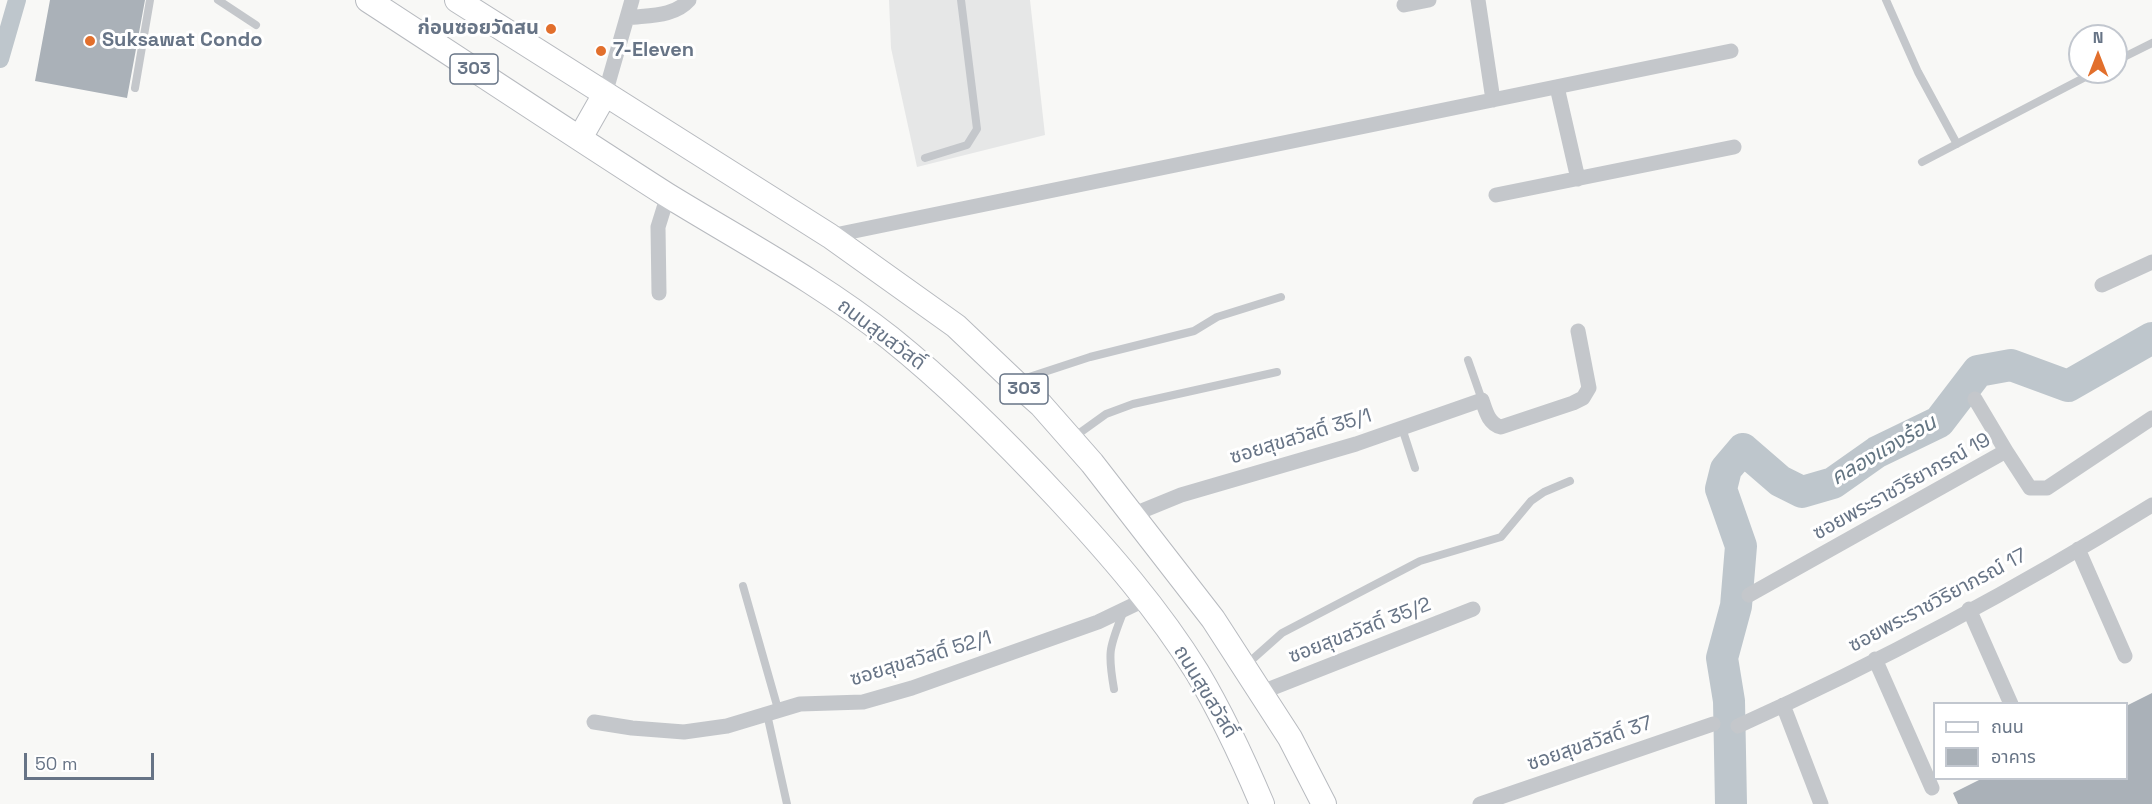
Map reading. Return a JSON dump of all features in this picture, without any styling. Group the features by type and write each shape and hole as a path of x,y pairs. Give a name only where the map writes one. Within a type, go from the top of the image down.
{"main road":[{"name":"ถนนสุขสวัสดิ์","path":"369,0 668,195 796,274 860,317 945,384 1015,452 1111,555 1136,604 1211,698 1232,735 1262,804"},
{"name":"303","path":"465,3 830,236 956,326 1071,439 1213,619 1290,738 1324,804"},
{"path":"580,138 605,94"}],"street":[{"path":"605,94 632,0"},
{"path":"627,18 670,13 682,8 689,0"},
{"path":"1404,5 1429,0"},
{"path":"1478,0 1494,100"},
{"path":"830,236 1731,51"},
{"path":"1557,87 1578,179"},
{"path":"1496,195 1734,147"},
{"path":"658,293 658,227 668,195"},
{"path":"2102,285 2152,262"},
{"path":"1482,400 1494,425 1501,428 1583,398 1589,388 1578,331"},
{"path":"1975,399 2006,451"},
{"name":"ซอยสุขสวัสดิ์ 35/1","path":"1132,515 1181,495 1402,428 1482,400"},
{"name":"ซอยพระราชวิริยาภรณ์ 19","path":"1749,595 2006,451 2030,488 2047,488 2152,418"},
{"name":"ซอยพระราชวิริยาภรณ์ 17","path":"1738,726 1875,660 2078,549 2152,505"},
{"path":"2078,549 2125,656"},
{"name":"ซอยสุขสวัสดิ์ 52/1","path":"594,722 684,732 726,726 772,711 825,701 845,704 863,702 903,691 1098,622 1136,604"},
{"name":"ซอยสุขสวัสดิ์ 35/2","path":"1262,692 1473,609"},
{"path":"1969,609 2010,702"},
{"path":"1875,660 1932,788"},
{"path":"1784,705 1821,804"},
{"name":"ซอยสุขสวัสดิ์ 37","path":"1480,804 1713,724"}],"lane":[{"path":"135,88 150,0"},
{"path":"218,0 256,25"},
{"path":"925,158 967,145 977,129 962,0"},
{"path":"1886,0 1918,72 1957,144"},
{"path":"2128,55 2152,43"},
{"path":"1922,162 2072,84"},
{"path":"1015,382 1090,357 1194,331 1217,317 1281,297"},
{"path":"1468,360 1482,400"},
{"path":"1071,439 1106,414 1133,404 1277,372"},
{"path":"1402,428 1415,468"},
{"path":"1245,666 1282,633 1420,561 1501,537 1532,501 1544,492 1570,481"},
{"path":"743,586 772,711 787,804"},
{"path":"1114,689 1108,658 1110,646 1136,604"}],"shaded area":[{"path":"889,0 1030,0 1045,135 917,167 891,48"}],"building":[{"name":"Suksawat Condo","path":"50,0 145,0 127,98 35,81"},
{"path":"2152,693 2152,804 1958,804 1953,793 1979,780 2128,780 2128,705"}],"waterway":[{"name":"คลองแจงร้อน","path":"0,59 17,0"},
{"name":"คลองแจงร้อน","path":"1731,804 1729,701 1722,658 1736,606 1741,546 1721,489 1726,469 1743,449 1780,481 1802,492 1833,483 1877,452 1939,422 1978,371 2011,365 2068,386 2152,338"}],"place":[{"name":"ก่อนซอยวัดสน","path":"551,29"},
{"name":"Suksawat Condo","path":"90,41"},
{"name":"7-Eleven","path":"601,51"}]}
